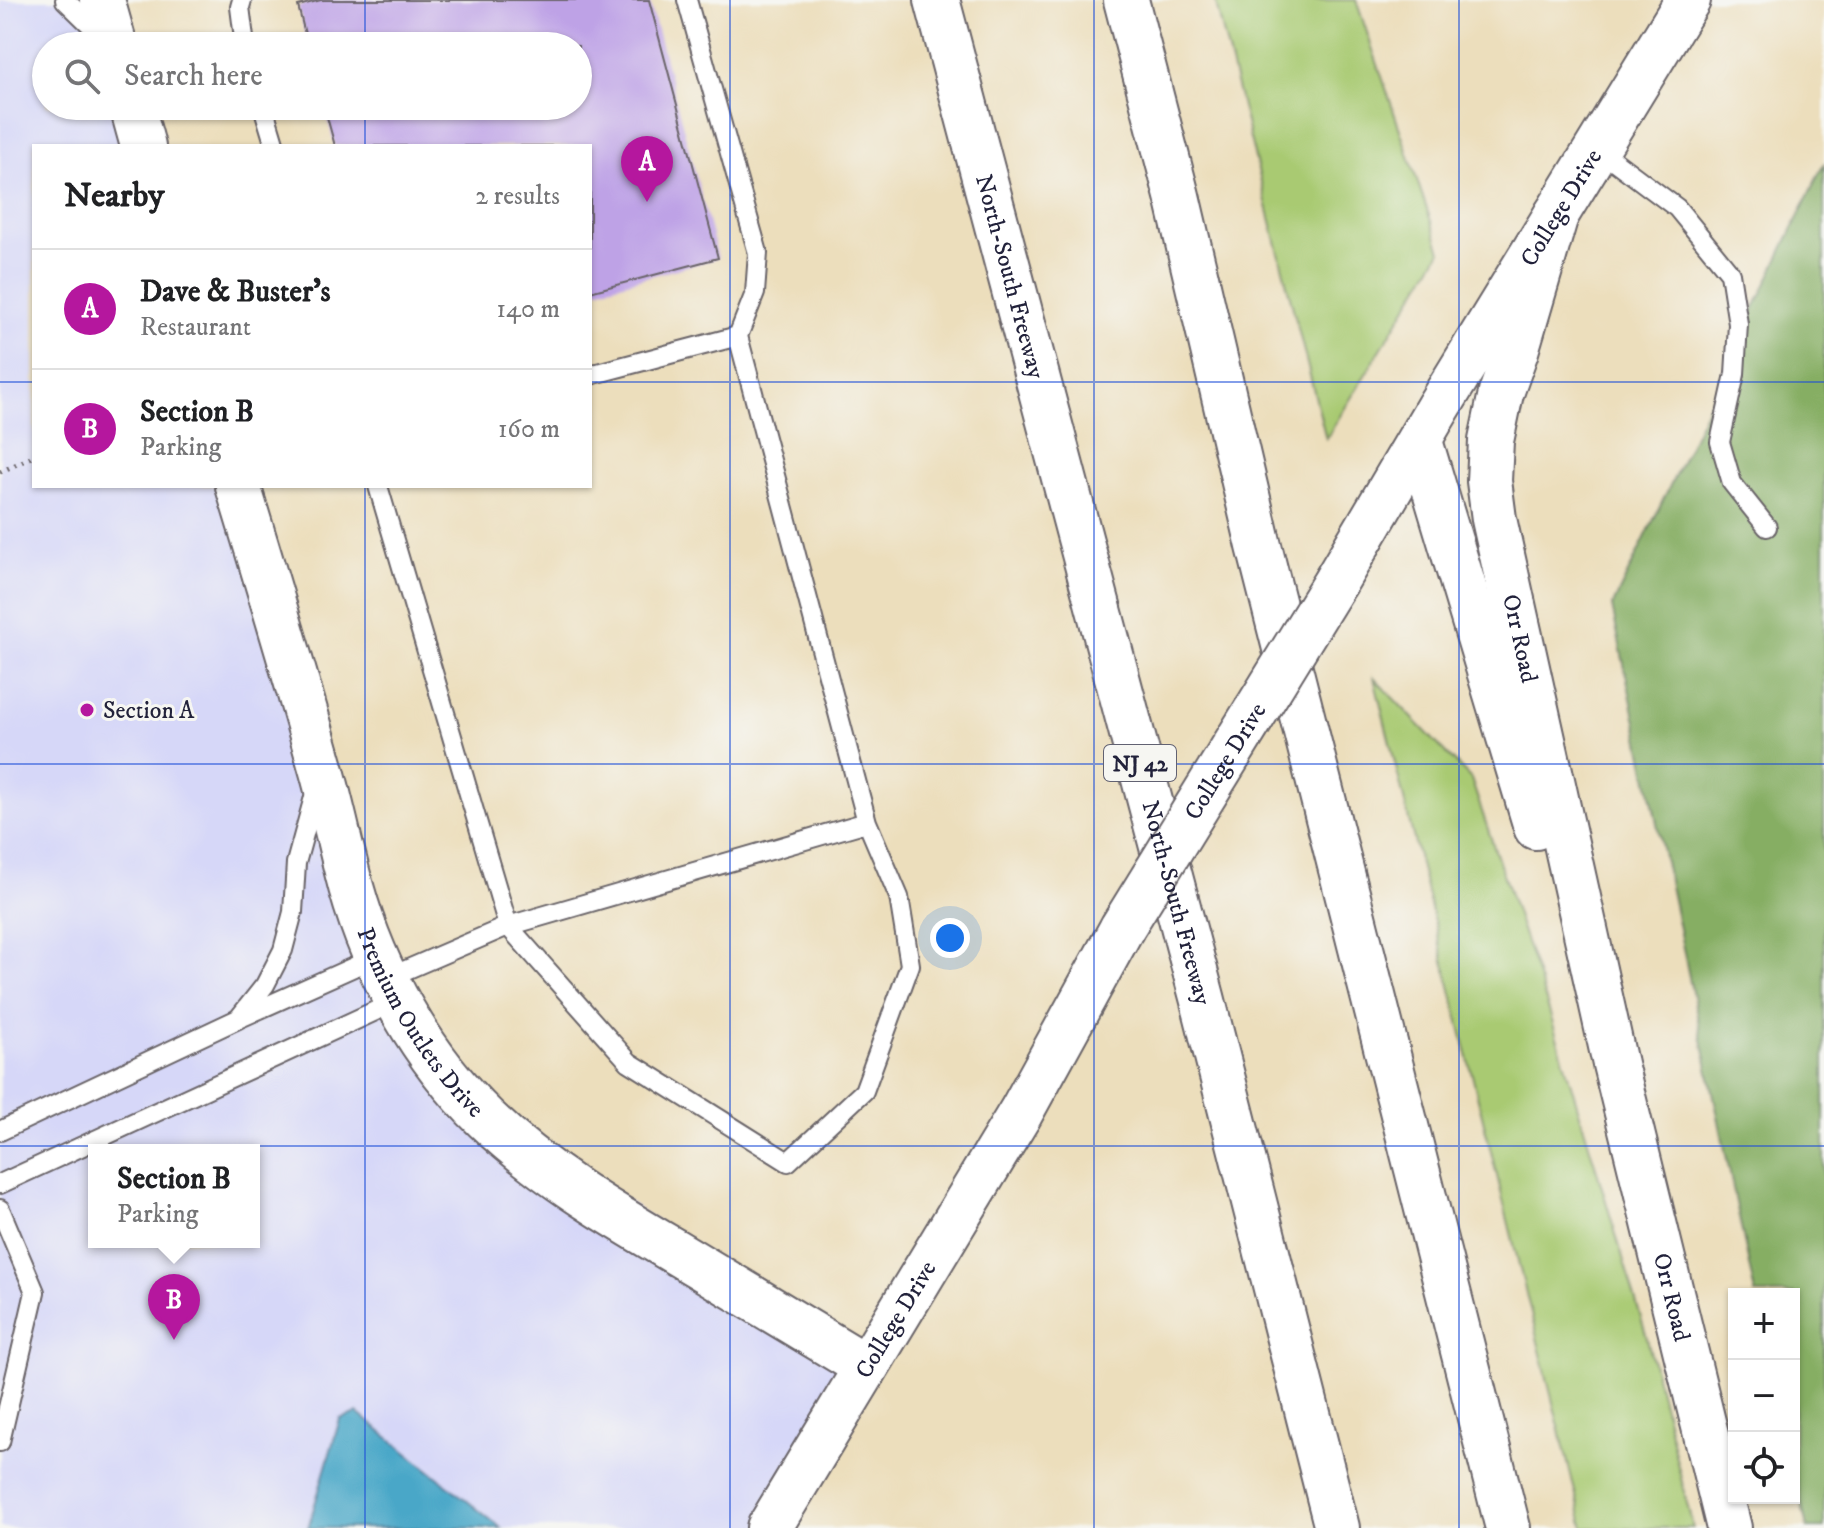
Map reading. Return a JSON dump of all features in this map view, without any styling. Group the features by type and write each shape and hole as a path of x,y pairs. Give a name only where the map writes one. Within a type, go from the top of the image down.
{"main road":[{"path":"102,0 110,32"},
{"name":"North-South Freeway","path":"937,0 1202,997 1337,1528"},
{"path":"1126,0 1177,196 1259,546 1508,1528"},
{"name":"College Drive","path":"769,1528 1021,1112 1122,928 1688,0"},
{"path":"136,120 142,144"},
{"name":"Orr Road","path":"1556,215 1501,393 1491,441 1489,481 1494,519 1615,1064 1729,1528"},
{"name":"Orr Road","path":"1420,441 1531,810 1615,1064"},
{"name":"Premium Outlets Drive","path":"239,488 322,768 352,889 386,979 447,1074 486,1119 537,1164 599,1207 865,1366"}],"lane":[{"path":"65,0 99,32"},
{"path":"242,0 243,32"},
{"path":"379,488 508,926 629,1062 788,1162 864,1091 910,965 899,897 867,822 738,336 755,293 758,253 687,0"},
{"path":"267,120 274,144"},
{"path":"1597,148 1677,208 1730,273 1738,324 1735,374 1720,442 1732,483 1767,527"},
{"path":"592,374 738,336"},
{"path":"238,1019 265,985 283,950 293,912 296,863 322,768"},
{"path":"0,1184 386,979 508,926 867,822"},
{"path":"0,1131 238,1019 386,979"},
{"path":"0,1209 35,1292 0,1442"}],"path":[{"path":"0,472 32,457"}],"shaded area":[{"path":"0,0 102,0 111,32 32,32 32,120 136,120 142,144 32,144 32,488 239,488 322,768 446,1074 865,1366 769,1528 0,1528"}],"green space":[{"path":"1215,0 1356,0 1441,251 1326,439"},
{"path":"1824,163 1824,1528 1807,1528 1800,1496 1800,1288 1754,1288 1612,607"},
{"path":"1374,678 1471,779 1547,1004 1647,1338 1693,1528 1584,1528"}],"water":[{"path":"358,1413 501,1528 308,1528 340,1419"}],"building":[{"path":"321,0 649,0 718,258 592,291 592,144 334,144 328,120 592,120 592,32 304,32 298,6"}],"place":[{"name":"Dave & Buster's","path":"647,202"},
{"name":"Section A","path":"87,710"},
{"name":"Section B","path":"174,1340"}]}
